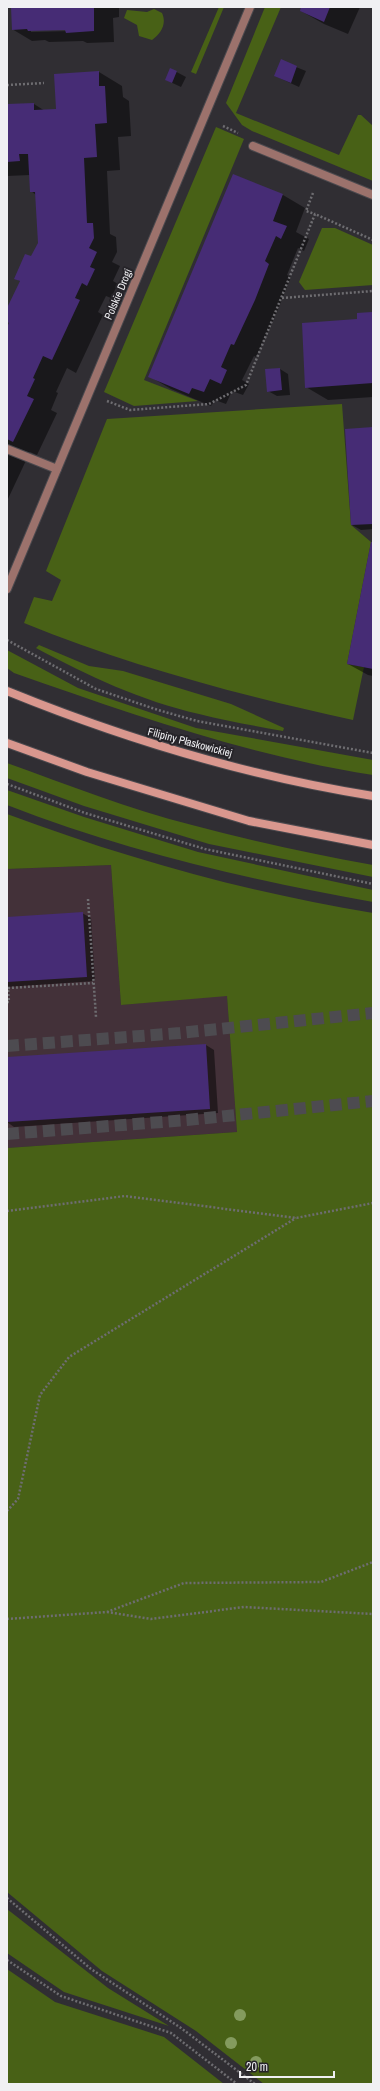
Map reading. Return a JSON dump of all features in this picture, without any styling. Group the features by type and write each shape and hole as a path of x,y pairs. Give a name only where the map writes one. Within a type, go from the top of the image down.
{"main road":[{"name":"Filipiny Płaskowickiej","path":"7,691 78,720 173,751 334,790 373,796"},
{"path":"7,743 94,774 249,821 373,845"}],"street":[{"name":"Polskie Drogi","path":"7,589 250,7"},
{"path":"253,146 373,195"},
{"path":"7,449 57,469"}],"path":[{"path":"7,85 44,83"},
{"path":"321,174 306,211 373,240"},
{"path":"107,401 130,410 209,404 246,385 315,214"},
{"path":"282,298 373,291"},
{"path":"7,640 96,689 158,710 198,721 373,753"},
{"path":"7,784 85,812 205,849 373,884"},
{"path":"88,900 96,1017"},
{"path":"7,1002 9,1002 8,988 93,983"},
{"path":"7,1211 125,1196 296,1218 373,1203"},
{"path":"7,1510 18,1499 40,1395 69,1357 296,1218"},
{"path":"107,1612 184,1583 321,1582 373,1562"},
{"path":"7,1620 107,1612 151,1619 244,1607 373,1614"},
{"path":"7,1898 91,1969 181,2028 255,2084"},
{"path":"7,1960 62,1996 171,2033 237,2084"}],"shaded area":[{"path":"111,865 121,1005 227,995 237,1132 7,1148 7,869"}],"green space":[{"path":"219,7 224,7 196,74 191,72"},
{"path":"265,7 281,7 236,113 339,155 358,115 361,115 373,126 373,181 252,131 242,125 226,103"},
{"path":"154,9 162,13 164,21 162,28 152,40 139,36 137,25 124,18 127,10 147,12"},
{"path":"216,127 244,139 144,380 198,401 134,406 104,392"},
{"path":"322,228 335,228 373,245 373,285 305,290 299,282"},
{"path":"342,404 351,525 371,542 347,664 364,667 353,720 270,701 187,679 64,639 24,623 34,597 52,601 61,580 46,571 107,419"},
{"path":"39,645 89,666 123,671 231,704 284,728 283,731 210,717 178,709 136,695 95,678 36,648"},
{"path":"7,650 78,688 196,728 373,760 373,775 281,757 191,732 102,704 14,673 7,668"},
{"path":"7,763 168,819 260,842 373,865 373,877 209,844 84,806 7,778"},
{"path":"7,790 84,817 198,852 373,890 373,902 234,874 142,850 7,805"},
{"path":"7,814 97,846 142,860 279,895 373,913 373,2084 264,2084 196,2031 102,1971 7,1892 7,1148 237,1132 227,996 121,1005 111,865 7,869"},
{"path":"7,1909 108,1988 169,2026 64,1992 7,1953"},
{"path":"7,1969 55,2002 164,2037 224,2084 7,2084"}],"building":[{"path":"11,7 94,7 94,31 66,33 65,30 12,30"},
{"path":"301,7 330,7 324,22 300,11"},
{"path":"281,59 297,66 291,83 274,76"},
{"path":"170,68 177,71 172,83 165,80"},
{"path":"99,71 99,86 105,86 107,123 95,124 97,157 84,158 87,223 93,223 94,238 89,248 97,252 90,267 95,269 87,286 82,283 75,298 80,300 52,360 43,356 27,396 34,399 13,442 7,439 7,327 9,323 7,322 7,308 20,281 14,279 25,254 31,256 38,243 35,192 30,192 28,154 19,154 20,161 7,162 7,104 34,103 34,110 56,109 54,74"},
{"path":"233,174 283,194 273,221 287,226 281,239 276,236 265,261 269,264 255,300 234,345 231,344 221,367 227,370 221,384 210,379 204,392 192,388 189,394 148,377"},
{"path":"372,312 373,383 305,388 302,323 357,319 357,313"},
{"path":"280,368 282,390 267,392 265,369"},
{"path":"373,427 373,524 351,525 345,429"},
{"path":"371,542 373,542 373,669 347,664"},
{"path":"83,912 87,977 7,982 7,917"},
{"path":"206,1044 210,1109 7,1122 7,1057"}],"tunnel":[{"path":"7,1046 180,1033 373,1013"},
{"path":"7,1134 187,1120 373,1101"}]}
